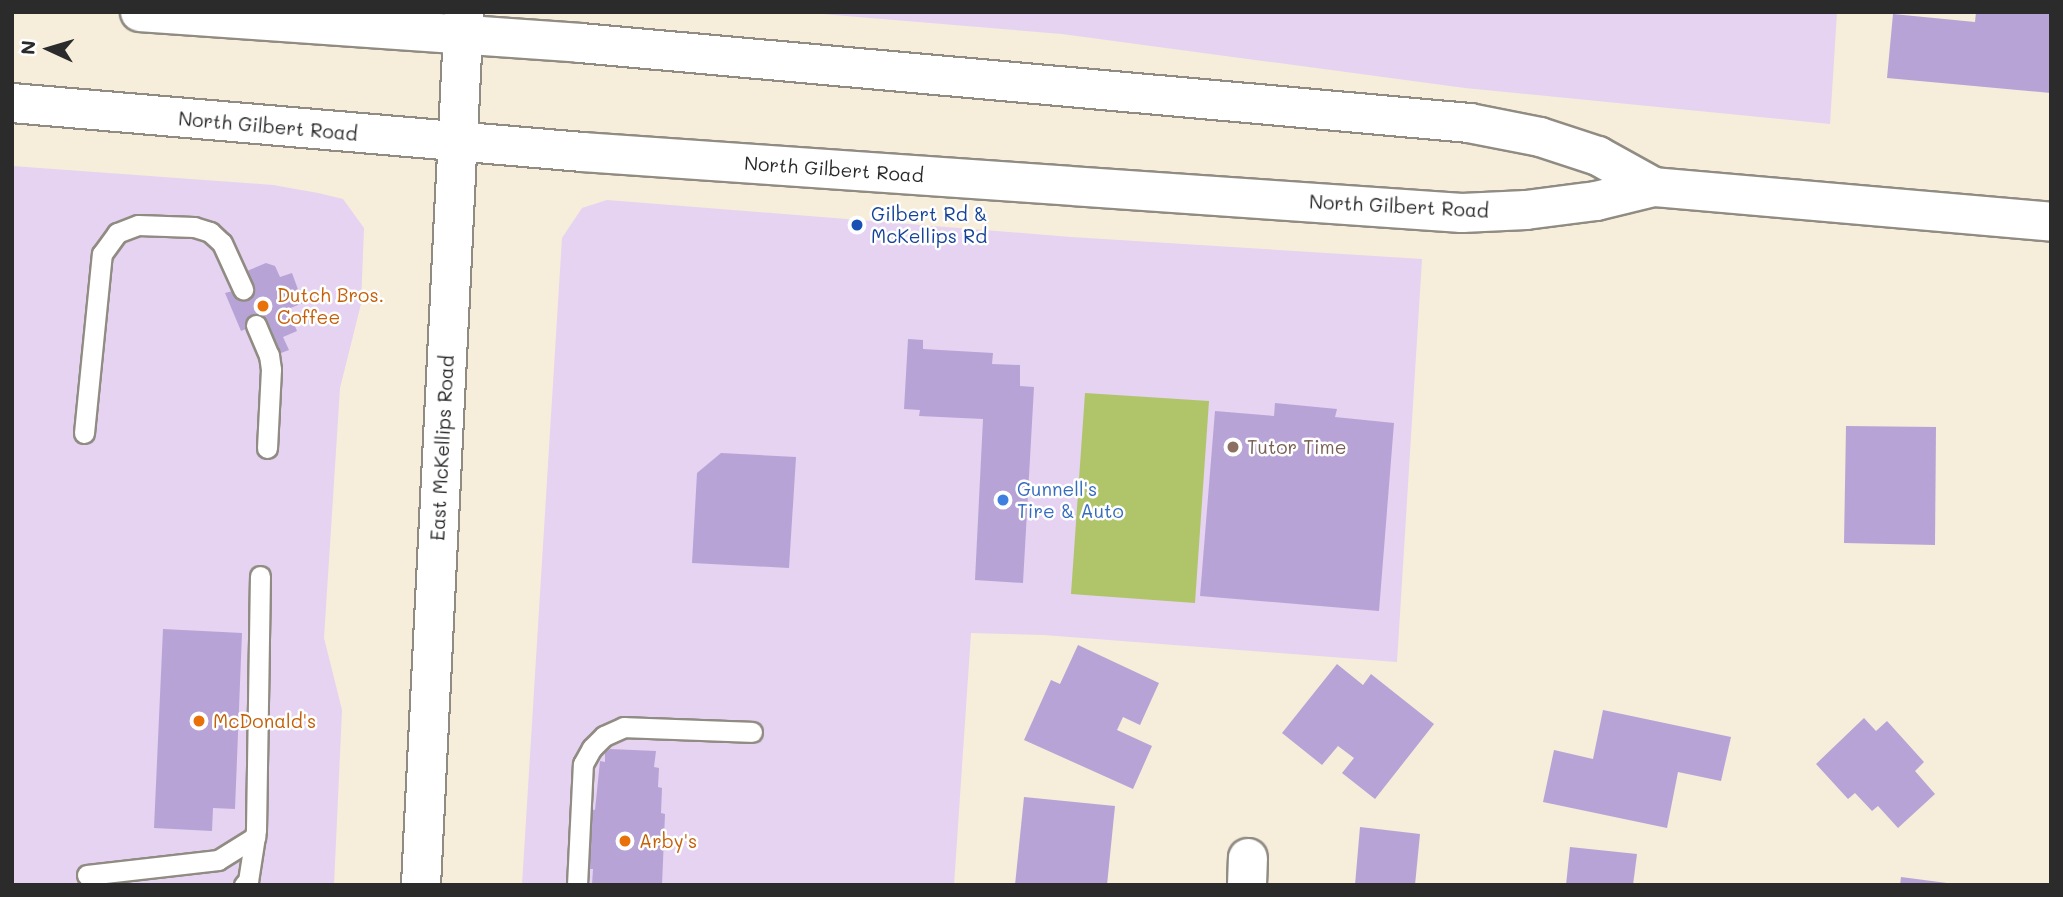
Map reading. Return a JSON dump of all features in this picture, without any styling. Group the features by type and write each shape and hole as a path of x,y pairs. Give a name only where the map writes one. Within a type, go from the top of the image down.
{"main road":[{"name":"North Gilbert Road","path":"139,12 463,24 580,43 1469,123 1540,137 1598,156 1654,187"},
{"name":"East McKellips Road","path":"421,885 463,24"},
{"name":"North Gilbert Road","path":"12,103 457,142 1462,213 1526,210 1596,201 1654,187 2051,222"}],"lane":[{"path":"84,433 102,254 117,233 138,225 194,227 210,232 222,243 243,289"},
{"path":"256,325 269,355 271,369 267,448"},
{"path":"244,885 248,881 255,837 260,576"},
{"path":"577,885 583,764 592,748 604,737 624,727 752,732"},
{"path":"95,880 218,860 255,837"}],"shaded area":[{"path":"798,12 1837,12 1830,124 1465,88 1062,34"},
{"path":"12,166 273,185 343,199 364,228 361,304 340,388 324,638 342,710 334,885 12,885"},
{"path":"607,200 1071,237 1422,259 1397,662 1044,635 971,633 954,885 522,885 562,238 582,208"}],"green space":[{"path":"1085,393 1209,401 1195,603 1071,594"}],"building":[{"path":"1976,12 2051,12 2051,93 1887,78 1893,14 1975,22"},
{"name":"Dutch Bros. Coffee","path":"266,263 275,266 280,277 292,273 303,303 288,309 297,331 283,337 289,350 281,353 267,320 241,331 225,293 252,286 247,271"},
{"name":"Gunnell's Tire & Auto","path":"908,339 923,340 923,349 993,353 992,364 1020,365 1020,386 1034,387 1023,583 975,580 983,419 919,416 920,410 904,409"},
{"path":"1275,403 1337,409 1335,417 1394,423 1379,611 1200,596 1215,411 1274,416"},
{"path":"1846,426 1936,427 1935,545 1844,543"},
{"path":"721,453 796,457 789,568 692,563 697,473"},
{"name":"McDonald's","path":"163,629 242,633 235,809 213,808 212,831 154,828"},
{"path":"1078,645 1159,683 1140,725 1123,717 1117,730 1152,746 1133,789 1024,740 1051,680 1060,684"},
{"path":"1337,664 1363,685 1371,674 1434,724 1375,799 1342,773 1354,758 1338,746 1322,765 1282,733"},
{"path":"1603,710 1731,737 1721,781 1678,772 1667,828 1543,802 1554,750 1593,759"},
{"path":"1864,718 1876,731 1887,721 1924,762 1915,771 1935,794 1898,828 1878,806 1872,811 1855,793 1848,799 1816,764"},
{"name":"Arby's","path":"610,749 656,751 654,767 659,768 658,787 662,788 661,813 665,814 662,885 592,885 593,869 585,869 588,809 595,810 600,761 605,762 605,753"},
{"path":"1024,797 1115,806 1107,885 1015,885"},
{"path":"1360,827 1420,834 1415,885 1355,885"},
{"path":"1570,847 1637,854 1633,885 1566,885"},
{"path":"1901,877 1947,883 1947,885 1900,885"}],"place":[{"name":"Gilbert Rd & McKellips Rd","path":"857,225"},
{"name":"Dutch Bros. Coffee","path":"263,306"},
{"name":"Tutor Time","path":"1233,447"},
{"name":"Gunnell's Tire & Auto","path":"1003,500"},
{"name":"McDonald's","path":"199,721"},
{"name":"Arby's","path":"625,841"}]}
